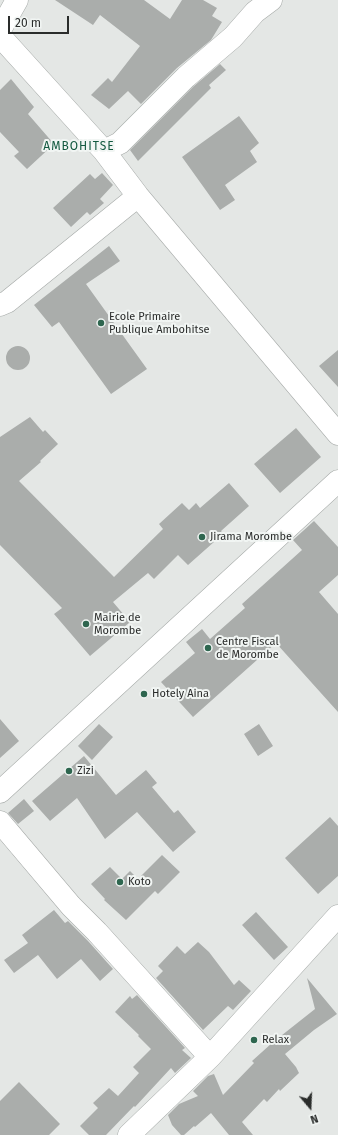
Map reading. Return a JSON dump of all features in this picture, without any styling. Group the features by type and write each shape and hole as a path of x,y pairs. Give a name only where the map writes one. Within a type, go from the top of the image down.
{"street":[{"path":"0,30 17,0"},
{"path":"104,151 120,143 186,78 233,37 255,12 271,0"},
{"path":"0,36 104,151 138,196 338,434"},
{"path":"0,305 8,302 138,196"},
{"path":"0,792 338,481"},
{"path":"0,822 71,906 97,932 210,1057"},
{"path":"129,1135 210,1057 338,916"}],"building":[{"path":"55,0 144,0 170,19 182,0 203,0 217,8 212,16 222,22 211,40 177,68 141,104 128,91 109,109 91,95 108,78 112,82 140,46 100,15 93,25"},
{"path":"220,64 226,70 209,85 211,88 138,161 130,150 194,86"},
{"path":"11,79 34,107 28,114 54,144 27,169 14,156 19,152 0,132 0,90"},
{"path":"239,116 259,143 250,151 257,162 225,185 235,200 220,210 182,157"},
{"path":"102,173 113,185 100,199 104,203 90,215 87,212 71,227 53,208 90,174 95,179"},
{"path":"109,246 120,261 86,284 147,369 111,394 59,322 52,327 34,305"},
{"path":"18,346 27,349 30,358 27,367 18,370 9,367 6,358 9,349"},
{"path":"338,350 338,387 319,366"},
{"path":"30,417 43,432 45,430 58,444 40,461 41,462 19,481 114,577 163,529 159,524 182,503 189,510 196,503 200,508 229,483 249,506 221,531 223,534 188,565 178,555 154,579 148,573 113,602 130,622 90,656 54,614 62,608 0,545 0,437"},
{"path":"296,428 321,457 280,493 254,464"},
{"path":"314,521 338,547 338,575 319,592 338,614 338,712 276,643 193,717 161,682 195,653 186,642 202,629 210,639 245,608 242,604 302,550 293,540"},
{"path":"0,719 19,741 0,758"},
{"path":"99,724 113,737 92,760 78,746"},
{"path":"259,724 273,746 258,756 244,734"},
{"path":"84,756 116,795 146,770 157,783 152,787 174,813 178,810 196,832 173,852 137,812 105,839 77,798 50,821 32,801"},
{"path":"24,799 34,811 18,824 8,813"},
{"path":"330,817 338,826 338,876 318,894 285,858"},
{"path":"162,855 180,872 158,894 155,891 126,920 104,900 105,899 91,884 110,867 122,879 130,871 138,879"},
{"path":"54,910 65,923 68,921 88,941 113,969 100,981 81,959 57,979 38,955 14,973 4,960 28,943 22,935"},
{"path":"256,912 288,947 274,960 242,925"},
{"path":"198,942 209,952 234,985 239,980 251,991 233,1010 228,1006 203,1030 156,978 163,971 158,966 177,946 185,954"},
{"path":"307,978 337,1014 314,1030 285,1054 299,1073 280,1091 279,1089 267,1102 264,1099 242,1122 253,1135 229,1135 211,1113 195,1127 194,1126 184,1135 181,1135 172,1125 168,1115 179,1104 198,1096 193,1091 208,1076 214,1074 223,1095 254,1063 252,1061 315,1009"},
{"path":"137,995 185,1048 182,1050 191,1058 175,1073 171,1068 135,1107 134,1106 106,1135 89,1135 80,1126 98,1108 93,1103 109,1088 118,1096 139,1073 133,1067 151,1049 115,1012 130,996 132,999"},
{"path":"19,1082 60,1124 49,1135 0,1135 0,1101"}],"place":[{"name":"Ecole Primaire Publique Ambohitse","path":"101,323"},
{"name":"Jirama Morombe","path":"202,537"},
{"name":"Mairie de Morombe","path":"86,624"},
{"name":"Centre Fiscal de Morombe","path":"208,648"},
{"name":"Hotely Aina","path":"144,694"},
{"name":"Zizi","path":"69,771"},
{"name":"Koto","path":"120,882"},
{"name":"Relax","path":"254,1040"}],"district":[{"name":"AMBOHITSE","path":"79,147"}]}
